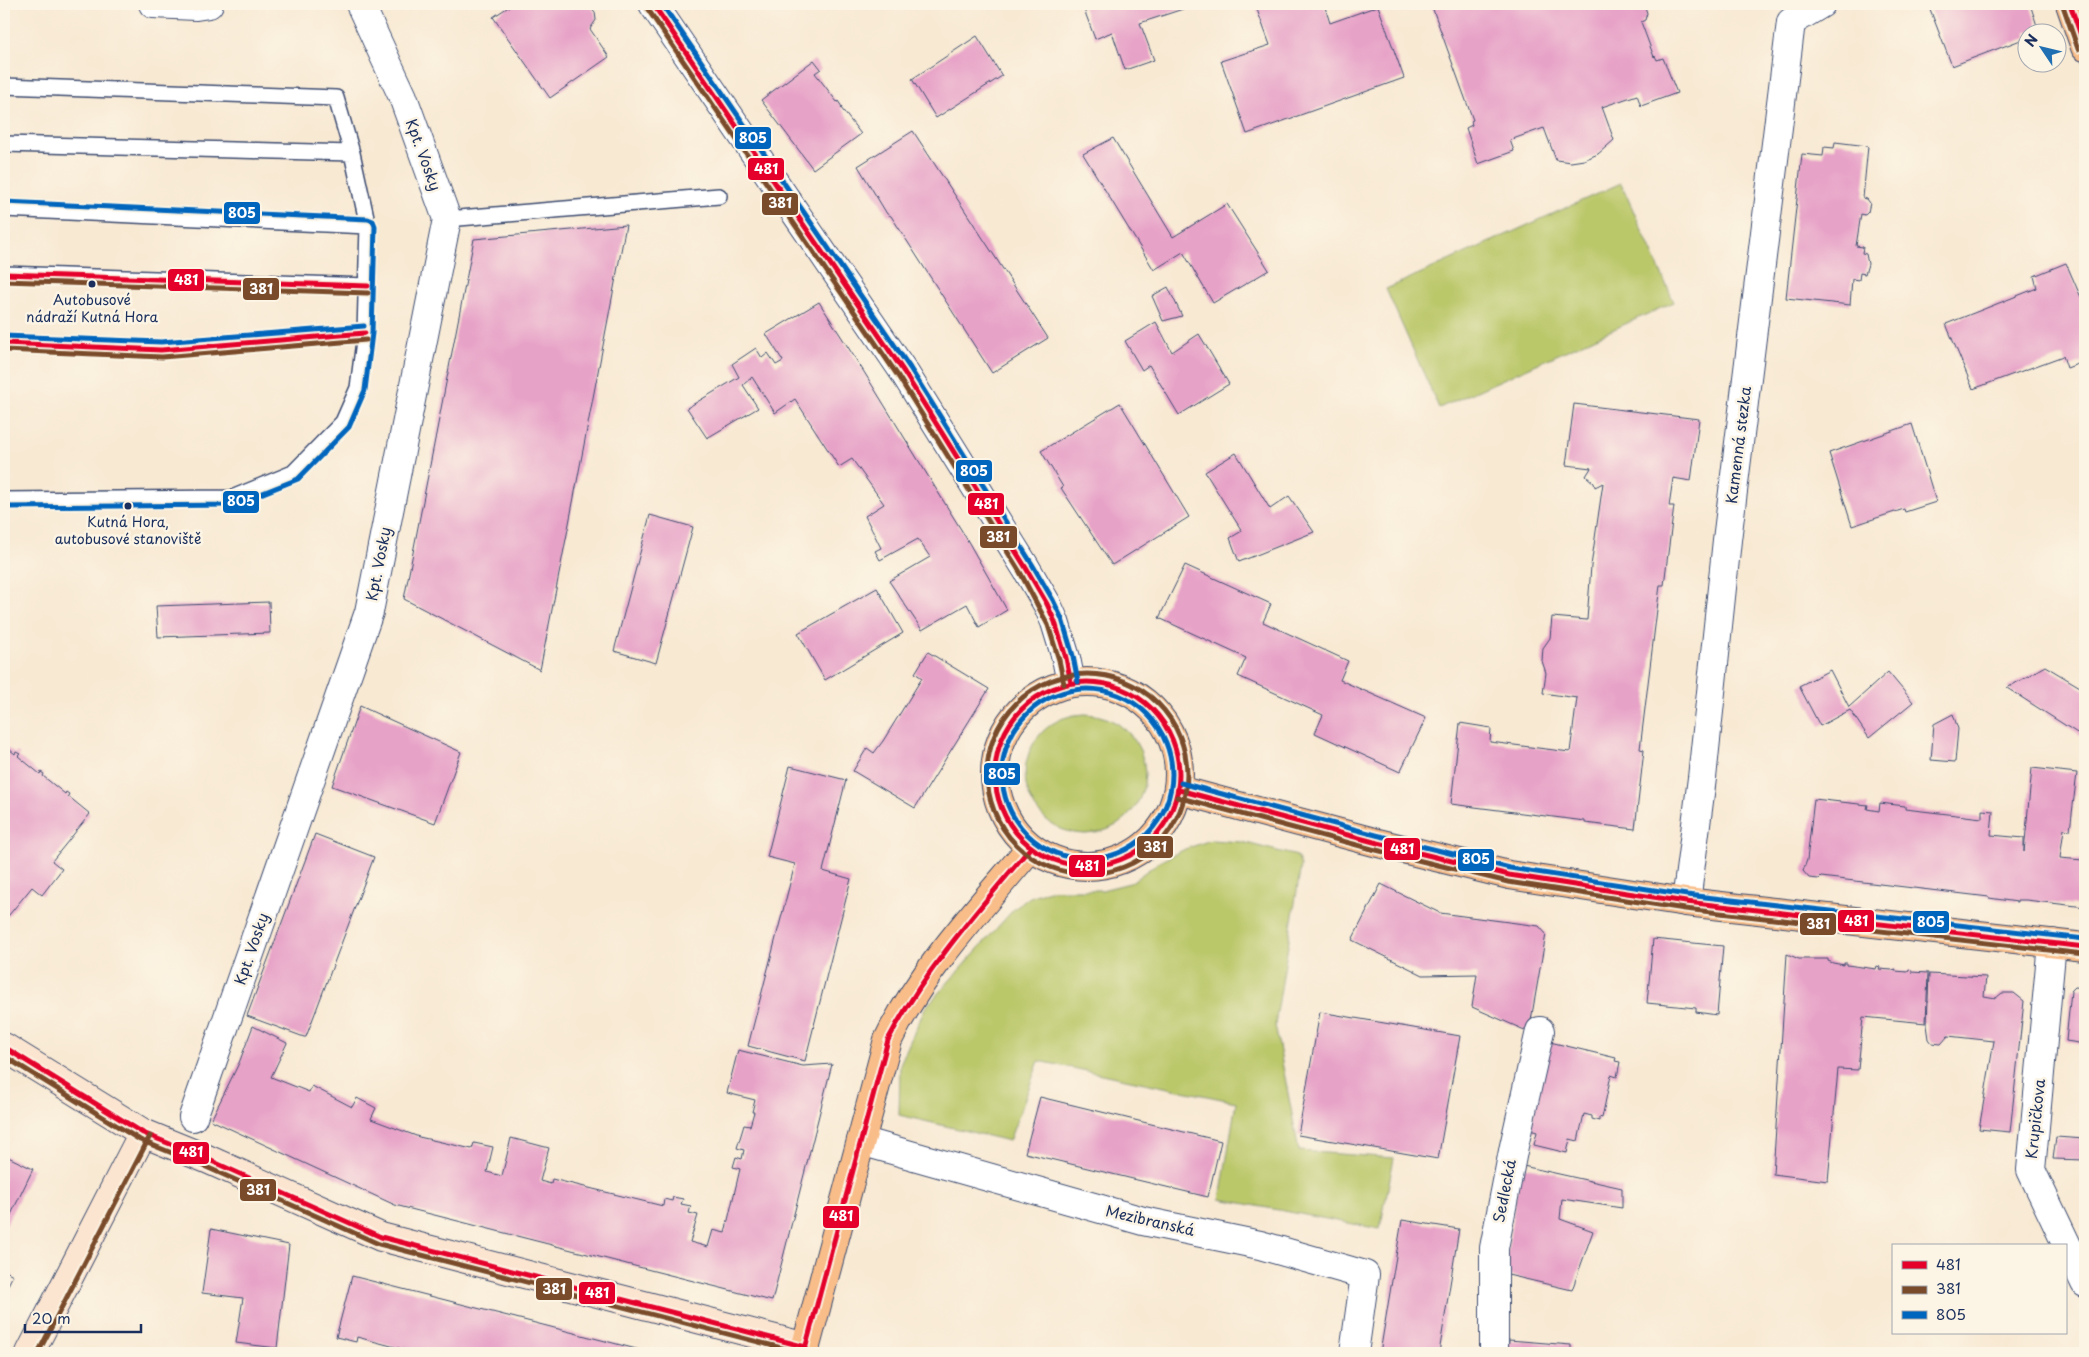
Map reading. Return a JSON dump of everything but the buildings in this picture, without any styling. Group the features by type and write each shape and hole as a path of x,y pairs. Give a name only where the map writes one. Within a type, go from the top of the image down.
{"main road":[{"path":"2070,4 2085,47"},
{"path":"1096,681 1121,687 1143,700 1161,718 1174,740 1180,765 1179,790 1174,809 1158,834 1140,850 1119,861 1095,866 1071,865 1047,858 1031,847 1010,825 999,802 994,761 1008,726 1024,706 1046,691 1071,682 1096,681"},
{"path":"1179,790 1374,842 1509,875 1686,902 2085,947"},
{"path":"805,1350 888,1040 900,1016 931,970 1031,847"}],"street":[{"path":"153,4 196,6 209,4"},
{"name":"Kpt. Vosky","path":"193,1117 369,612 447,220 403,97 360,4"},
{"path":"653,4 899,364 1021,560 1047,604 1055,622 1071,682"},
{"name":"Kamenná stezka","path":"1686,902 1702,778 1727,540 1791,22 1821,4"},
{"name":"Krupičkova","path":"2052,944 2031,1170 2085,1283"},
{"name":"Sedlecká","path":"1494,1353 1494,1248 1514,1146 1540,1031"},
{"path":"4,1047 143,1132 382,1237 805,1350"},
{"path":"30,1353 143,1132"},
{"name":"Mezibranská","path":"861,1141 1143,1221 1260,1245 1365,1275 1354,1353"}],"lane":[{"path":"4,86 336,98 352,153 368,226 368,286 365,333 358,388 343,422 292,473 232,498 4,500"},
{"path":"4,144 352,153"},
{"path":"447,220 719,196"},
{"path":"4,209 368,226"},
{"path":"4,274 368,286"},
{"path":"4,343 160,350 365,333"}],"green space":[{"path":"1621,183 1674,302 1439,408 1386,289"},
{"path":"1085,714 1097,715 1108,719 1118,724 1127,732 1135,741 1140,751 1144,762 1144,786 1140,797 1135,807 1127,816 1118,824 1108,829 1097,833 1085,834 1073,833 1062,829 1052,824 1043,816 1035,807 1030,797 1026,786 1025,774 1026,762 1030,751 1035,741 1043,732 1052,724 1062,719 1073,715"},
{"path":"1211,840 1242,842 1297,856 1301,866 1275,1025 1299,1151 1394,1158 1380,1229 1220,1199 1236,1102 1039,1061 1009,1141 899,1115 900,1064 925,1008 1014,909 1030,897 1049,890 1102,890 1130,883 1159,862 1185,849"}],"transit line":[{"name":"481","path":"153,4 196,6 209,4"},
{"name":"481","path":"653,4 904,372 1026,568 1055,622 1066,658 1071,683"},
{"name":"805","path":"662,4 910,368 1032,564 1062,619 1073,656 1078,682"},
{"name":"481","path":"2070,4 2085,47"},
{"name":"381","path":"2063,6 2078,49"},
{"name":"381","path":"647,8 898,376 1020,572 1048,625 1064,684"},
{"name":"805","path":"4,202 368,219 373,221 375,226 372,333 365,390 349,427 298,479 233,505 4,507"},
{"name":"481","path":"4,274 368,286"},
{"name":"381","path":"4,281 368,293"},
{"name":"805","path":"4,336 161,342 364,326"},
{"name":"481","path":"4,343 161,350 365,333"},
{"name":"381","path":"4,350 162,357 366,340"},
{"name":"381","path":"1087,674 1116,678 1134,686 1158,703 1175,727 1183,745 1187,774 1183,803 1175,821 1158,845 1134,862 1116,870 1087,874 1058,870 1040,862 1016,845 999,821 991,803 987,774 991,745 999,727 1016,703 1040,686 1058,678 1087,674"},
{"name":"481","path":"1096,682 1105,683 1131,693 1146,703 1158,715 1168,730 1175,747 1178,756 1179,774 1178,792 1168,818 1158,833 1146,845 1131,855 1105,865 1078,866 1069,865 1043,855 1028,845 1016,833 1006,818 996,792 995,765 996,756 1006,730 1016,715 1028,703 1043,693 1069,683 1096,682"},
{"name":"805","path":"1087,689 1112,693 1127,699 1141,708 1153,720 1162,734 1168,749 1172,774 1168,799 1162,814 1153,828 1141,840 1127,849 1112,855 1087,859 1062,855 1047,849 1033,840 1021,828 1012,814 1006,799 1002,774 1006,749 1012,734 1021,720 1033,708 1047,699 1062,693 1087,689"},
{"name":"805","path":"1181,783 1376,835 1510,868 1687,895 2085,939"},
{"name":"481","path":"1179,790 1374,842 1509,875 1686,902 2085,947"},
{"name":"381","path":"1177,797 1372,849 1508,882 1685,909 2084,954"},
{"name":"481","path":"804,1353 888,1040 919,988 936,964 973,916 1031,847"},
{"name":"481","path":"4,1047 143,1133 207,1159 381,1237 806,1347"},
{"name":"381","path":"4,1056 140,1140 204,1166 379,1244 797,1352"},
{"name":"381","path":"38,1353 150,1136"}],"place":[{"name":"Autobusové nádraží Kutná Hora","path":"92,284"},
{"name":"Kutná Hora, autobusové stanoviště","path":"128,506"}]}
